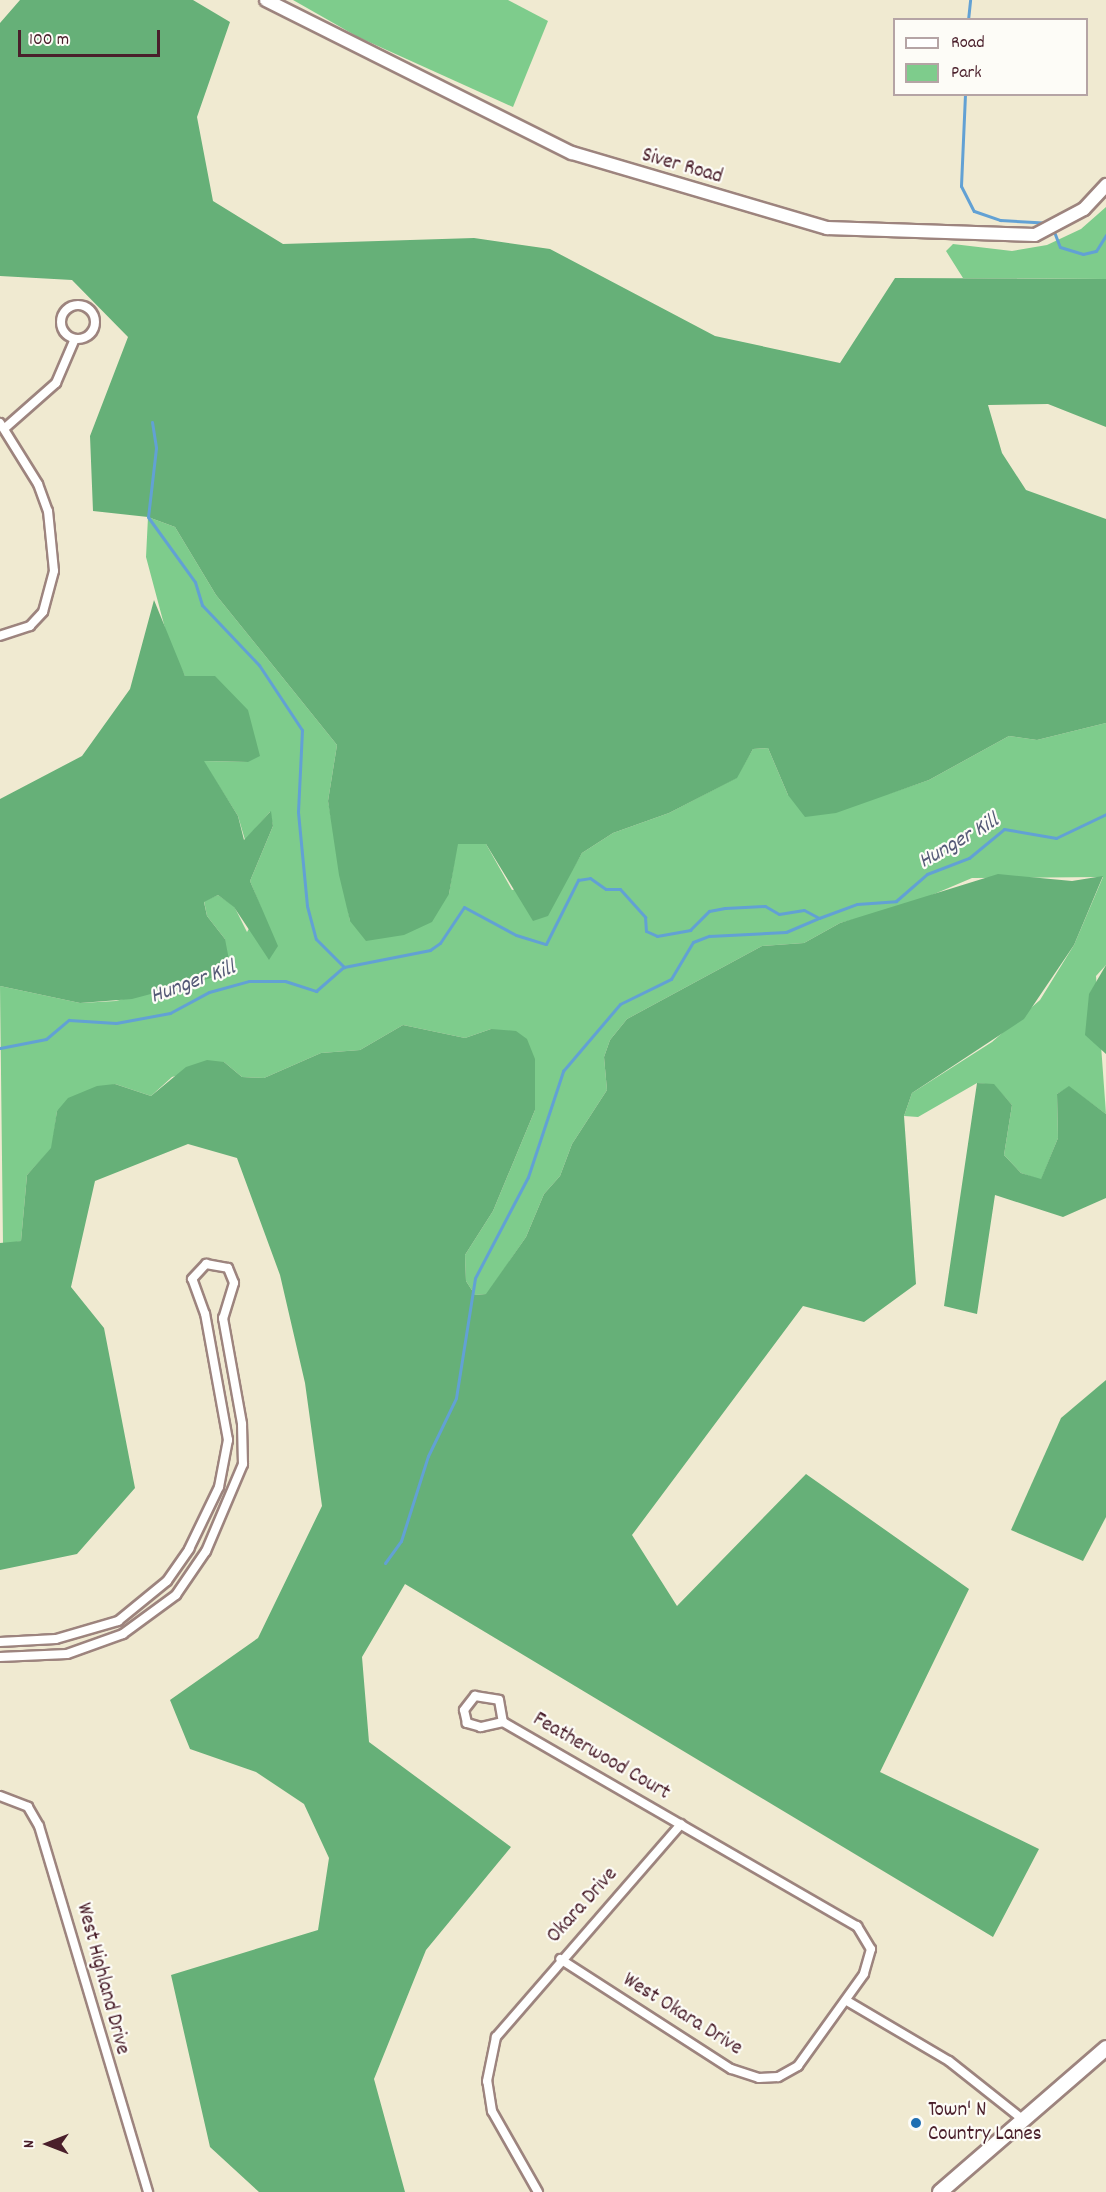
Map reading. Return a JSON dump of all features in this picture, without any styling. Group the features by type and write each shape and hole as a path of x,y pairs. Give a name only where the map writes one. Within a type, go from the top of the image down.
{"main road":[{"path":"940,2192 1021,2118 1106,2048"}],"street":[{"name":"Siver Road","path":"266,0 572,153 827,228 1035,235 1084,208 1106,185"},
{"path":"0,636 32,624 42,612 54,571 48,511 2,426 56,383 74,341 94,325 92,309 79,304 62,319 74,341"},
{"path":"0,1642 56,1639 118,1621 167,1581 204,1523 225,1469 224,1412 205,1314 192,1286 193,1274 206,1264 228,1268 234,1278 223,1318 240,1408 243,1464 215,1531 176,1594 123,1634 68,1653 0,1657"},
{"path":"224,1412 240,1408"},
{"path":"204,1523 215,1531"},
{"path":"118,1621 123,1634"},
{"name":"Featherwood Court","path":"503,1722 499,1700 480,1695 467,1702 467,1723 481,1727 503,1722 681,1824"},
{"name":"West Highland Drive","path":"0,1796 28,1807 39,1826 148,2192"},
{"name":"West Okara Drive","path":"560,1959 731,2069 759,2078 778,2077 798,2066 847,2001 864,1974 871,1949 867,1934 854,1924 681,1824"},
{"name":"Okara Drive","path":"538,2192 492,2111 488,2065 505,2023 681,1824"},
{"path":"847,2001 949,2061 1021,2118"}],"green space":[{"path":"20,0 193,0 230,22 197,117 213,201 283,244 474,238 550,249 715,336 840,363 895,278 1106,279 1106,427 1048,404 988,405 1002,453 1026,490 1106,519 1106,723 1037,740 1009,736 929,780 836,813 805,817 788,795 768,748 753,749 737,778 669,813 613,833 582,853 548,916 533,921 486,844 458,844 449,894 432,922 404,935 366,941 350,921 339,875 328,801 337,745 216,595 175,527 148,517 93,511 90,436 128,337 72,280 0,276 0,23"},
{"path":"293,0 508,0 548,21 513,107 358,37"},
{"path":"1106,207 1106,279 963,278 946,251 953,244 1012,251 1047,245 1081,229"},
{"path":"148,517 175,527 216,595 337,745 328,801 350,921 449,894 457,844 486,844 512,890 568,877 582,853 613,833 669,813 736,778 753,749 768,748 788,795 888,794 929,780 1009,736 1037,740 1106,723 1106,965 1096,976 1106,1114 1069,1087 1057,1094 1058,1138 1041,1180 1021,1173 1004,1155 1012,1105 994,1085 977,1083 918,1117 904,1116 912,1093 992,1042 1040,1000 1074,945 1103,877 972,878 906,906 840,923 804,943 762,946 627,1019 610,1040 604,1057 607,1090 572,1144 560,1176 544,1194 526,1237 487,1294 475,1295 466,1281 465,1255 493,1211 535,1110 491,1029 465,1038 403,1025 360,1050 321,1053 264,1078 242,1077 224,1062 172,1077 151,1096 115,1084 57,1111 52,1148 27,1175 21,1241 3,1245 0,986 80,1003 116,1001 191,980 225,939 207,916 204,901 218,895 234,906 247,932 261,908 250,881 273,826 270,812 245,840 238,816 203,761 248,762 200,679 185,676 170,647 146,557"},
{"path":"154,600 185,676 215,676 248,710 260,756 248,762 204,761 238,816 244,840 271,811 273,826 250,881 278,946 269,960 234,907 218,895 204,902 207,916 225,939 230,965 222,975 132,999 80,1003 0,986 0,799 82,756 130,689"},
{"path":"998,874 1072,881 1103,876 1074,945 1024,1019 912,1093 904,1116 916,1284 864,1322 803,1306 632,1535 677,1606 806,1474 969,1589 880,1772 1039,1849 993,1937 405,1584 362,1657 369,1742 511,1847 426,1950 374,2079 405,2192 259,2192 210,2147 171,1975 318,1930 329,1858 304,1804 256,1772 190,1749 170,1700 258,1638 322,1506 305,1383 280,1275 237,1158 188,1144 95,1181 71,1287 104,1328 135,1488 77,1554 0,1570 0,1243 21,1241 27,1175 51,1148 57,1111 68,1098 97,1086 115,1084 151,1096 186,1067 207,1060 224,1062 242,1077 264,1078 321,1053 360,1050 403,1025 465,1038 491,1029 516,1031 527,1039 535,1059 535,1110 493,1211 465,1255 466,1281 475,1295 486,1294 526,1237 544,1194 560,1176 572,1144 607,1090 604,1057 610,1040 627,1019 762,946 804,943 840,923"},
{"path":"1106,965 1106,1054 1085,1035 1089,994"},
{"path":"977,1083 994,1084 1012,1105 1004,1155 1021,1173 1041,1179 1058,1138 1057,1094 1069,1086 1106,1114 1106,1198 1063,1217 995,1195 977,1314 944,1306"},
{"path":"1106,1380 1106,1517 1083,1561 1011,1530 1061,1418"}],"waterway":[{"path":"968,18 970,0"},
{"path":"965,96 961,186 974,211 1000,220 1052,223"},
{"path":"1053,229 1060,247 1083,254 1096,251 1106,235"},
{"path":"152,422 156,448 148,517 195,582 202,605 259,665 302,730 298,812 307,906 316,939 344,967"},
{"name":"Hunger Kill","path":"0,1048 46,1039 69,1020 116,1023 170,1013 209,992 249,981 285,981 316,991 344,967 430,950 440,943 464,907 516,935 546,944 578,880 590,878 606,889 620,889 645,917 646,931 657,936 690,930 709,911 725,908 765,906 779,914 804,910 819,918 857,904 896,901 927,874 969,858 1004,829 1056,838 1106,814"},
{"path":"385,1563 401,1541 428,1456 456,1398 475,1278 528,1177 563,1071 620,1004 671,979 693,942 709,936 786,932 819,918"}],"place":[{"name":"Town' N Country Lanes","path":"916,2123"}]}
